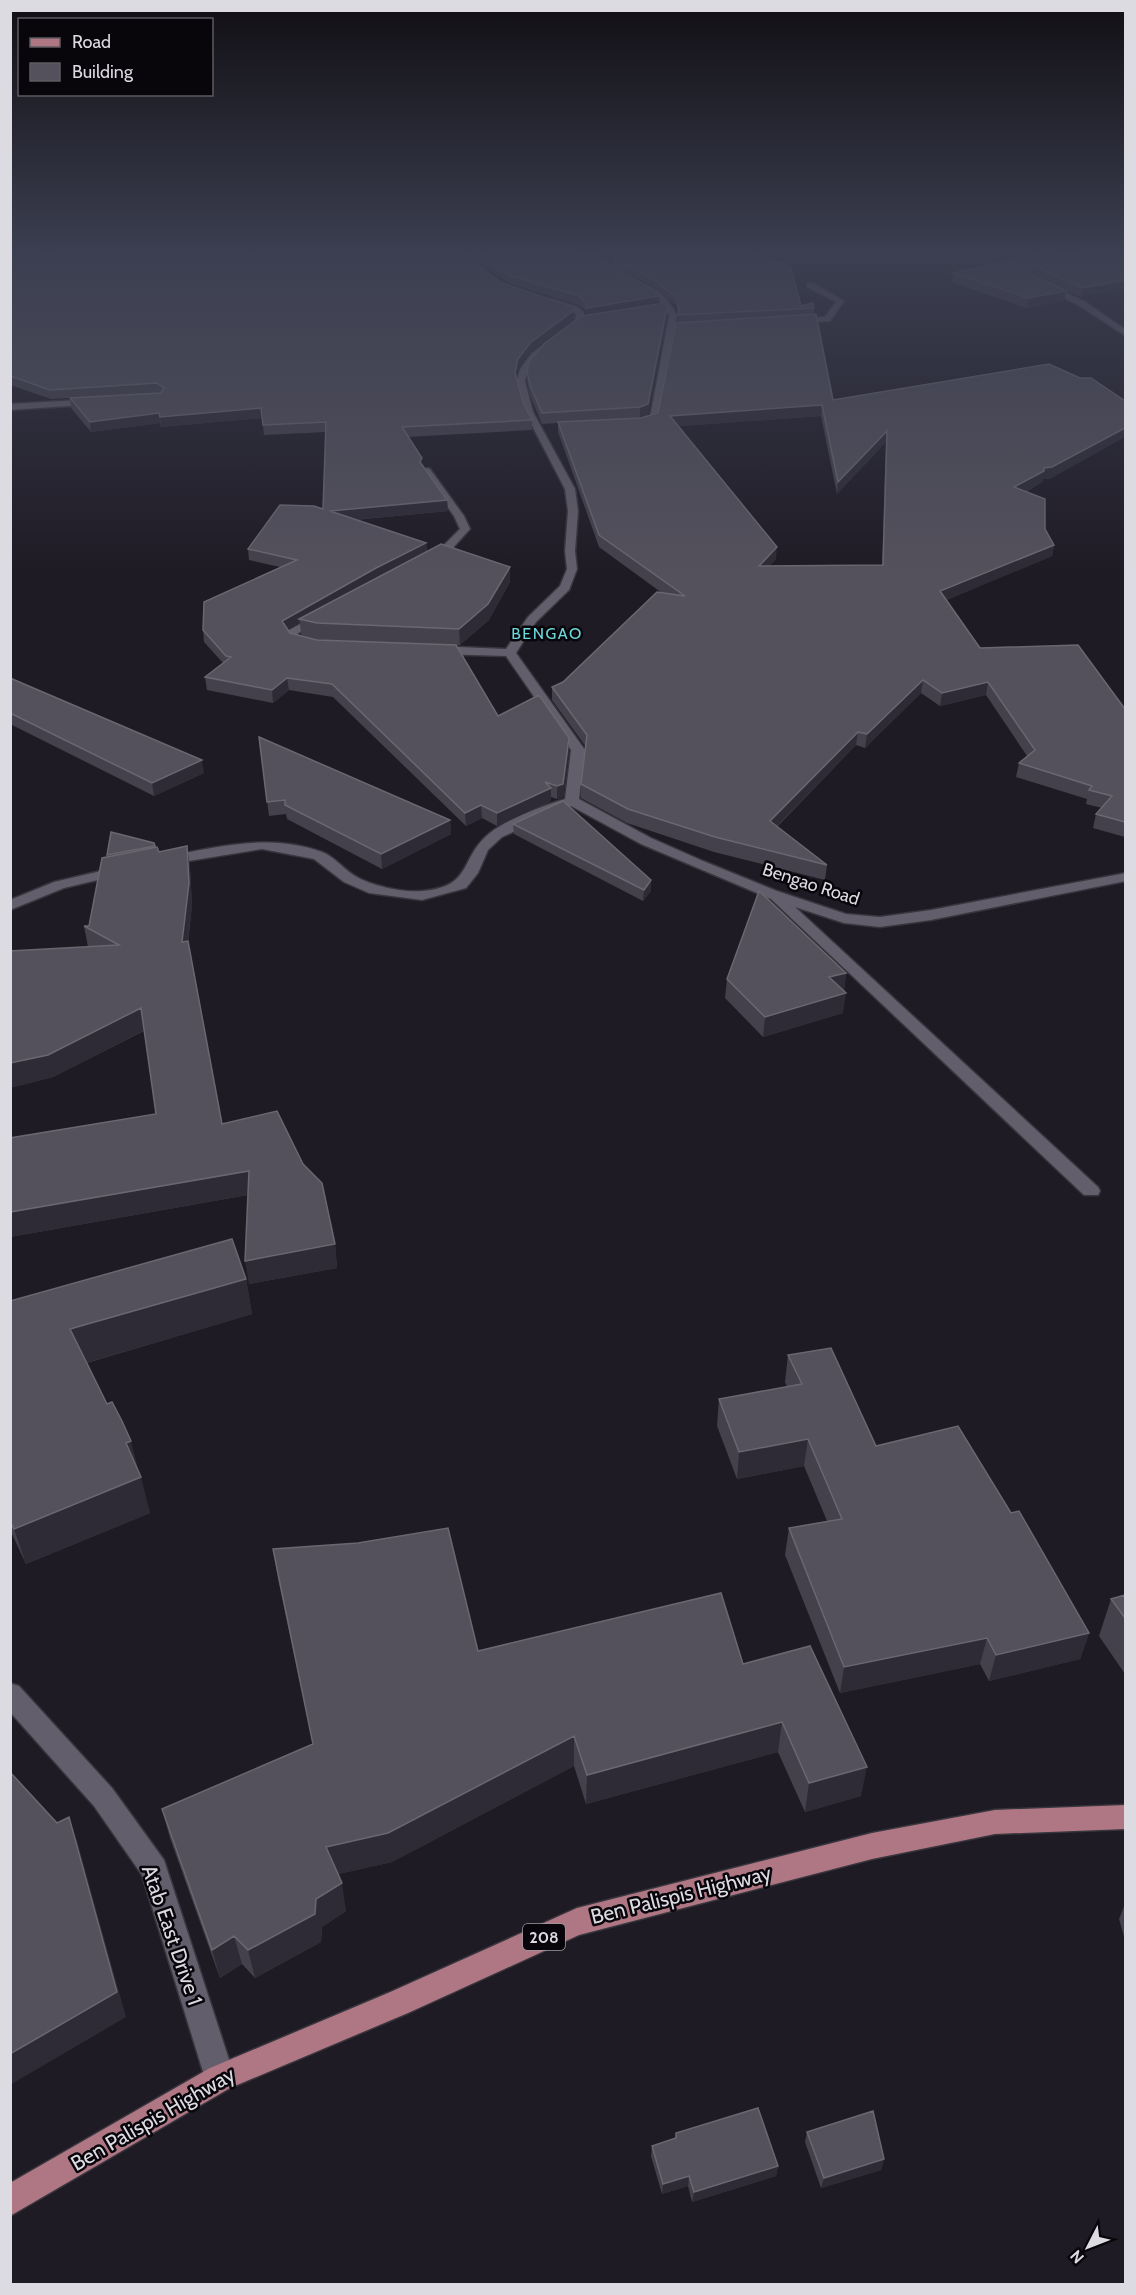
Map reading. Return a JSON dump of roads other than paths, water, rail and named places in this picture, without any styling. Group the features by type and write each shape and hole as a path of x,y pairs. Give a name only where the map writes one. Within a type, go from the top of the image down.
{"main road":[{"name":"Ben Palispis Highway","path":"10,2201 220,2078 398,2003 577,1922 894,1841 995,1822 1125,1817"}],"street":[{"path":"510,653 535,616 563,592 572,572 569,550 573,525 571,491 545,429 531,418 521,392 521,377 525,367 532,359"},
{"path":"630,424 654,419 665,359"},
{"path":"10,407 102,402"},
{"path":"419,566 446,549 465,529 459,516 427,471"},
{"path":"326,646 296,641 291,633 332,611"},
{"path":"426,649 510,653"},
{"path":"153,863 262,845 319,856 349,879 374,890 422,896 461,885 471,873 482,848 498,834 551,808 572,801 578,750 510,653"},
{"name":"Bengao Road","path":"572,801 646,841 772,894 844,918 880,922 942,914 1125,877"},
{"path":"10,906 58,885 132,868"},
{"path":"772,894 1091,1191"},
{"name":"Atab East Drive 1","path":"10,1694 104,1797 154,1869 220,2078"}],"district":[{"name":"BENGAO","path":"547,633"}]}
